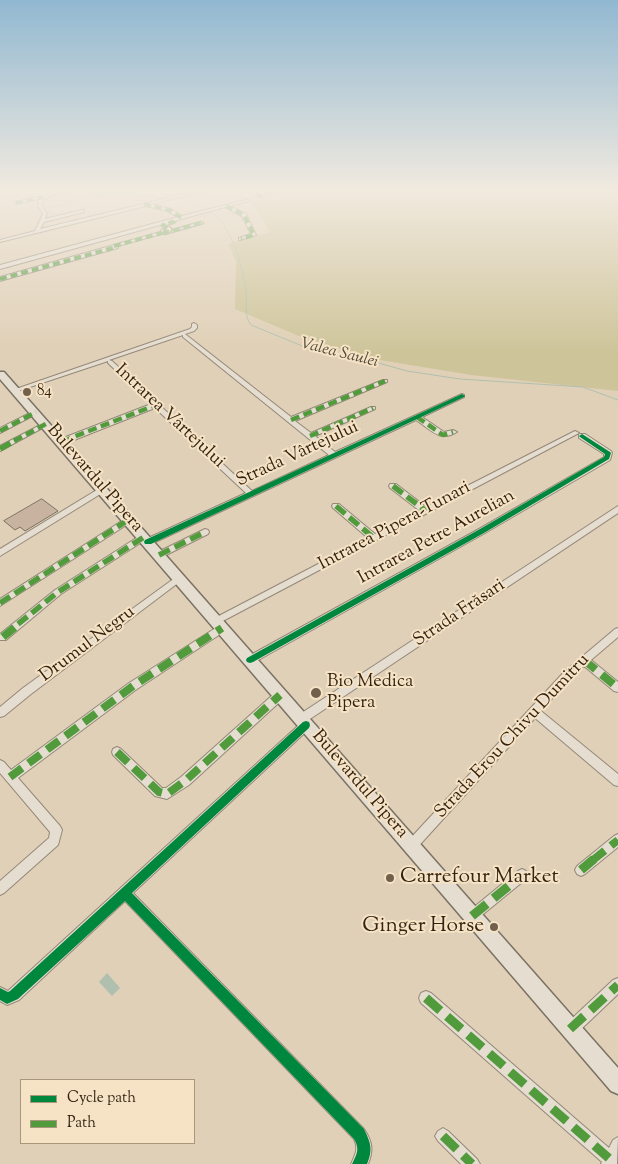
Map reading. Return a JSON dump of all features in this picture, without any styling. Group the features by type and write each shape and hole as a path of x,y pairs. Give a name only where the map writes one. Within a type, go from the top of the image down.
{"main road":[{"name":"Bulevardul Pipera","path":"0,371 618,1084"}],"street":[{"path":"0,267 88,243"},
{"path":"0,279 127,243"},
{"path":"16,390 192,330 195,327 194,325"},
{"path":"185,336 334,455"},
{"name":"Intrarea Vârtejului","path":"110,362 250,493"},
{"path":"291,420 385,381"},
{"name":"Strada Vârtejului","path":"3,636 58,592 146,540 462,396"},
{"path":"61,442 156,405"},
{"path":"310,436 373,408"},
{"path":"0,431 36,412"},
{"path":"418,417 444,435 453,432"},
{"path":"0,449 46,424"},
{"name":"Intrarea Pipera-Tunari","path":"10,777 219,625 374,538 578,434"},
{"name":"Intrarea Petre Aurelian","path":"250,660 474,536 607,458 608,453 605,450 578,434"},
{"path":"393,486 426,511"},
{"path":"0,542 4,551 103,490"},
{"path":"336,506 374,538"},
{"name":"Strada Frăsari","path":"304,722 618,508"},
{"path":"0,603 128,520"},
{"path":"159,555 205,532"},
{"name":"Drumul Negru","path":"0,714 21,695 179,578"},
{"name":"Strada Erou Chivu Dumitru","path":"411,846 567,675 618,632"},
{"path":"584,660 618,688"},
{"path":"117,752 159,792 167,794 280,695"},
{"path":"534,711 618,781"},
{"path":"0,994 7,998 14,995 124,895 274,753 304,722"},
{"path":"0,765 56,830 57,836 50,846 0,889"},
{"path":"580,870 618,840"},
{"path":"472,916 522,875"},
{"path":"124,895 128,896 142,910 359,1134 365,1147 364,1157 359,1164"},
{"path":"570,1029 618,985"},
{"path":"426,998 610,1162 618,1145"},
{"path":"443,1136 472,1164"}],"shaded area":[{"path":"618,243 618,391 471,375 374,359 299,336 235,309 236,261 228,244"},
{"path":"107,973 120,988 112,996 99,982"}],"building":[{"path":"42,499 58,511 25,531 20,527 15,530 4,521"}],"waterway":[{"name":"Valea Saulei","path":"234,243 246,291 246,313 251,325 312,350 375,362 407,371 460,379 583,387 618,400"}],"marked path":[{"path":"114,246 124,243"},
{"path":"0,279 116,247"},
{"path":"291,420 385,381"},
{"path":"61,442 156,405"},
{"path":"310,436 373,408"},
{"path":"0,431 36,412"},
{"path":"417,417 443,435 453,432"},
{"path":"0,449 46,424"},
{"path":"393,486 426,511"},
{"path":"336,506 374,538"},
{"path":"0,603 128,520"},
{"path":"159,555 205,532"},
{"path":"3,637 58,592 144,537"},
{"path":"10,777 133,686 222,628"},
{"path":"584,660 618,688"},
{"path":"117,752 159,792 167,794 185,781 280,695"},
{"path":"581,870 618,840"},
{"path":"472,916 522,875"},
{"path":"570,1029 618,985"},
{"path":"426,998 611,1160"},
{"path":"443,1136 472,1164"}],"cycle path":[{"path":"148,542 462,396"},
{"path":"250,660 482,531 607,458 608,453 582,436"},
{"path":"0,994 7,998 14,995 306,725"},
{"path":"124,895 128,896 142,910 359,1134 365,1149 359,1164"}],"place":[{"name":"84","path":"27,392"},
{"name":"Bio Medica Pipera","path":"316,693"},
{"name":"Carrefour Market","path":"390,878"},
{"name":"Ginger Horse","path":"494,927"}]}
